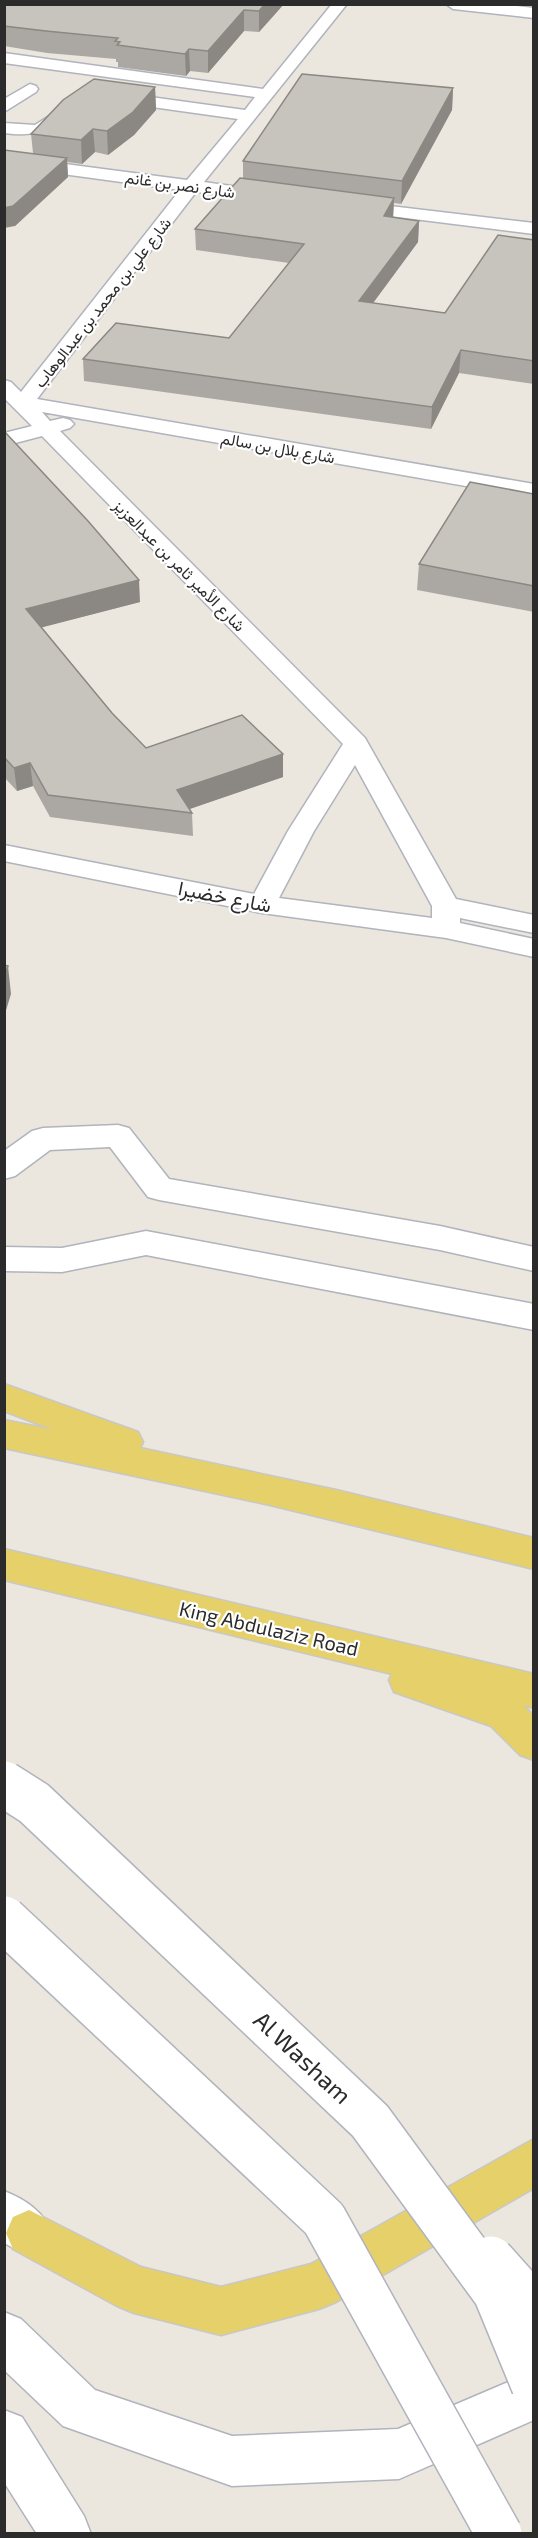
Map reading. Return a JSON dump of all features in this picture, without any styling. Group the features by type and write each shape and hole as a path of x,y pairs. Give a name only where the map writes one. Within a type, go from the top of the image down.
{"main road":[{"path":"4,1397 219,1478"},
{"path":"4,1434 386,1515 534,1554"},
{"name":"King Abdulaziz Road","path":"4,1564 534,1691"},
{"path":"240,1621 504,1713 534,1743"},
{"path":"17,2224 134,2289 221,2311 319,2285 534,2162"}],"street":[{"name":"شارع علي بن محمد بن عبدالوهاب","path":"22,403 192,186 340,4"},
{"path":"453,4 534,13"},
{"path":"4,58 267,93"},
{"path":"4,107 30,89"},
{"path":"4,128 25,131 40,129 87,95 92,94 249,115"},
{"name":"شارع نصر بن غانم","path":"4,161 286,198"},
{"path":"333,204 534,230"},
{"name":"شارع الأمير ثامر بن عبدالعزيز","path":"4,386 356,743 446,917"},
{"name":"شارع بلال بن سالم","path":"22,403 534,491"},
{"path":"4,440 95,416"},
{"path":"262,904 301,831 356,743"},
{"path":"4,828 15,855"},
{"name":"شارع خضيرا","path":"15,855 262,904 446,917"},
{"path":"446,917 534,924"},
{"path":"446,917 534,948"},
{"path":"4,1168 43,1139 118,1136 159,1189 440,1238 534,1259"},
{"path":"4,1259 62,1260 146,1243 534,1317"},
{"name":"Al Washam","path":"4,1784 34,1803 370,2121 496,2293 534,2385"},
{"path":"4,1919 324,2219 500,2534"},
{"path":"370,2121 534,2307"},
{"path":"4,2336 80,2409 232,2461 399,2454 534,2395"},
{"path":"4,2435 66,2534"}],"building":[{"path":"4,4 265,4 259,11 244,10 208,51 189,49 185,54 117,45 120,42 115,41 118,38 4,26"},
{"path":"302,74 453,88 402,181 243,161"},
{"path":"94,79 155,87 133,112 107,131 93,129 81,140 31,134 63,100"},
{"path":"4,150 67,158 13,206 4,208"},
{"path":"240,178 394,198 384,216 419,221 359,301 445,313 498,235 534,240 534,361 461,350 432,407 83,359 116,323 229,338 304,244 195,229"},
{"path":"4,431 88,521 139,580 26,609 112,713 146,748 242,715 283,754 177,790 192,813 48,795 30,763 14,768 4,757"},
{"path":"470,482 534,494 534,586 419,564"},
{"path":"4,965 8,966 4,977"}]}
